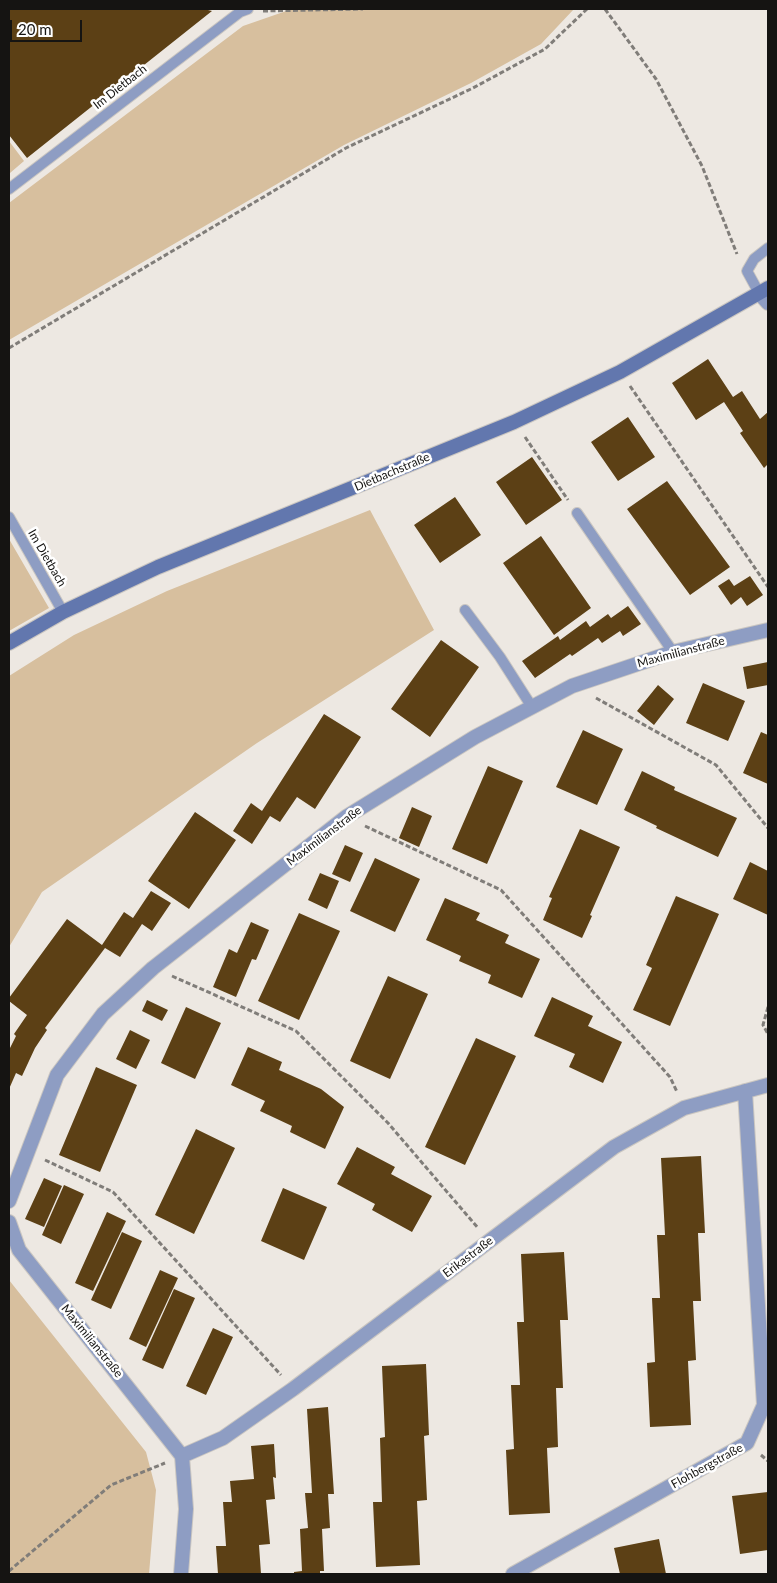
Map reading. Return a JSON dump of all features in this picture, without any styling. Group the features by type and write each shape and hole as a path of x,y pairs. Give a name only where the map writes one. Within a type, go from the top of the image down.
{"main road":[{"name":"Dietbachstraße","path":"9,643 63,612 158,567 514,422 620,372 765,295"}],"street":[{"name":"Maximilianstraße","path":"9,1200 57,1075 103,1014 153,968 346,817 475,737 572,686 673,652 768,630"},
{"name":"Erikastraße","path":"182,1456 223,1438 293,1389 614,1148 684,1108 768,1084"},
{"name":"Flohbergstraße","path":"513,1574 747,1443 764,1405 745,1091"},
{"name":"Maximilianstraße","path":"9,1222 19,1250 182,1456"},
{"path":"181,1574 186,1509 182,1456"}],"lane":[{"name":"Im Dietbach","path":"9,189 241,10"},
{"path":"765,295 748,271 754,259 768,248"},
{"path":"577,513 673,652"},
{"name":"Im Dietbach","path":"9,517 63,612"},
{"path":"466,610 500,657 532,707"}],"path":[{"path":"241,10 363,9"},
{"path":"9,348 346,148 473,88 545,49 587,9"},
{"path":"605,9 656,79 702,166 740,265 748,271"},
{"path":"620,372 768,587"},
{"path":"514,422 577,513"},
{"path":"572,686 716,765 768,828"},
{"path":"346,817 501,890 670,1077 684,1108"},
{"path":"153,968 296,1031 388,1123 489,1241"},
{"path":"768,1007 763,1025 768,1034"},
{"path":"26,1152 113,1192 293,1389"},
{"path":"9,1571 111,1485 182,1456"}],"shaded area":[{"path":"292,9 574,9 541,44 471,83 344,145 9,340 9,203 243,26"},
{"path":"9,141 24,161 10,173 9,172"},
{"path":"370,510 434,630 257,743 42,892 9,947 9,676 74,635 167,591"},
{"path":"9,539 49,608 9,631"},
{"path":"9,1280 146,1452 156,1490 149,1574 9,1574"}],"building":[{"path":"9,9 204,9 212,11 27,158 9,135"},
{"path":"708,359 733,397 742,391 760,419 768,412 768,464 764,468 740,433 743,431 724,402 696,420 672,383"},
{"path":"628,417 655,457 618,481 591,442"},
{"path":"532,457 562,500 526,525 496,482"},
{"path":"667,481 730,567 690,595 627,509"},
{"path":"455,497 481,535 440,563 414,525"},
{"path":"541,536 591,608 554,635 503,563"},
{"path":"750,576 763,595 747,606 741,597 731,605 718,586 729,579 734,586"},
{"path":"628,606 641,624 623,636 620,631 602,643 598,638 572,656 570,654 535,678 522,661 558,636 560,640 586,621 590,627 608,614 611,618"},
{"path":"441,640 479,667 430,737 391,709"},
{"path":"768,662 768,685 747,689 743,667"},
{"path":"703,683 745,701 728,741 686,723"},
{"path":"658,685 674,699 654,725 637,711"},
{"path":"324,714 361,737 315,809 297,797 280,822 270,816 252,844 233,831 251,803 262,811"},
{"path":"583,730 623,749 597,805 556,787"},
{"path":"761,732 768,735 768,784 743,773"},
{"path":"488,766 523,781 487,864 452,849"},
{"path":"642,771 675,787 674,790 737,818 718,857 656,828 657,826 624,810"},
{"path":"412,807 432,816 419,847 399,838"},
{"path":"195,812 236,840 189,909 148,881"},
{"path":"580,829 620,847 582,938 543,920 552,898 549,897"},
{"path":"345,845 363,853 350,882 332,874"},
{"path":"375,858 420,879 395,932 350,911"},
{"path":"750,862 768,871 768,915 733,899"},
{"path":"320,873 339,881 327,909 308,900"},
{"path":"151,891 171,903 152,931 142,924 120,957 105,948 45,1028 47,1030 35,1048 22,1076 16,1073 9,1089 9,1050 16,1036 14,1034 27,1015 9,1001 9,998 67,919 102,945 124,912 133,918"},
{"path":"676,896 719,914 670,1026 633,1010 652,968 646,965"},
{"path":"445,898 480,913 476,920 509,935 505,943 540,959 522,998 488,983 491,975 459,961 461,956 426,940"},
{"path":"299,913 340,931 299,1020 258,1001"},
{"path":"251,922 269,930 256,960 252,959 236,997 213,987 229,949 237,953"},
{"path":"388,976 428,994 390,1079 350,1061"},
{"path":"552,997 593,1016 588,1026 622,1042 603,1083 569,1067 575,1054 534,1036"},
{"path":"147,1000 168,1010 162,1021 142,1011"},
{"path":"186,1007 221,1023 195,1079 161,1063"},
{"path":"130,1030 150,1040 136,1069 116,1059"},
{"path":"476,1038 516,1056 465,1165 425,1147"},
{"path":"248,1047 282,1062 279,1070 321,1089 344,1107 325,1149 290,1132 292,1126 260,1111 265,1101 231,1085"},
{"path":"96,1067 137,1085 100,1172 59,1155"},
{"path":"196,1129 235,1148 194,1234 155,1215"},
{"path":"357,1147 395,1167 391,1174 432,1196 412,1232 372,1210 375,1204 337,1184"},
{"path":"701,1156 705,1233 698,1233 701,1301 693,1301 696,1360 688,1361 691,1425 650,1427 647,1363 655,1362 652,1298 660,1298 657,1235 665,1235 661,1158"},
{"path":"44,1178 62,1186 44,1227 25,1219"},
{"path":"64,1185 84,1194 61,1244 42,1235"},
{"path":"283,1188 327,1207 304,1260 261,1241"},
{"path":"107,1212 126,1221 93,1291 75,1283"},
{"path":"122,1232 142,1241 111,1309 91,1300"},
{"path":"564,1252 568,1320 560,1320 563,1388 556,1388 558,1447 547,1448 550,1513 509,1515 506,1450 514,1449 511,1385 520,1385 517,1322 524,1322 521,1254"},
{"path":"160,1270 178,1278 146,1347 129,1339"},
{"path":"174,1289 195,1298 163,1369 142,1360"},
{"path":"213,1328 233,1337 206,1395 186,1386"},
{"path":"426,1364 429,1435 424,1436 427,1500 417,1501 420,1565 376,1567 373,1502 382,1502 380,1438 385,1437 382,1366"},
{"path":"328,1407 334,1494 328,1494 330,1528 322,1529 324,1571 320,1571 320,1574 294,1574 294,1572 302,1571 300,1529 308,1528 305,1493 312,1493 307,1409"},
{"path":"274,1444 276,1478 273,1477 275,1499 266,1500 270,1544 259,1545 261,1574 218,1574 216,1546 226,1546 223,1502 232,1502 230,1481 254,1479 251,1446"},
{"path":"768,1492 768,1550 740,1554 732,1496"},
{"path":"659,1539 666,1574 620,1574 614,1548"}]}
